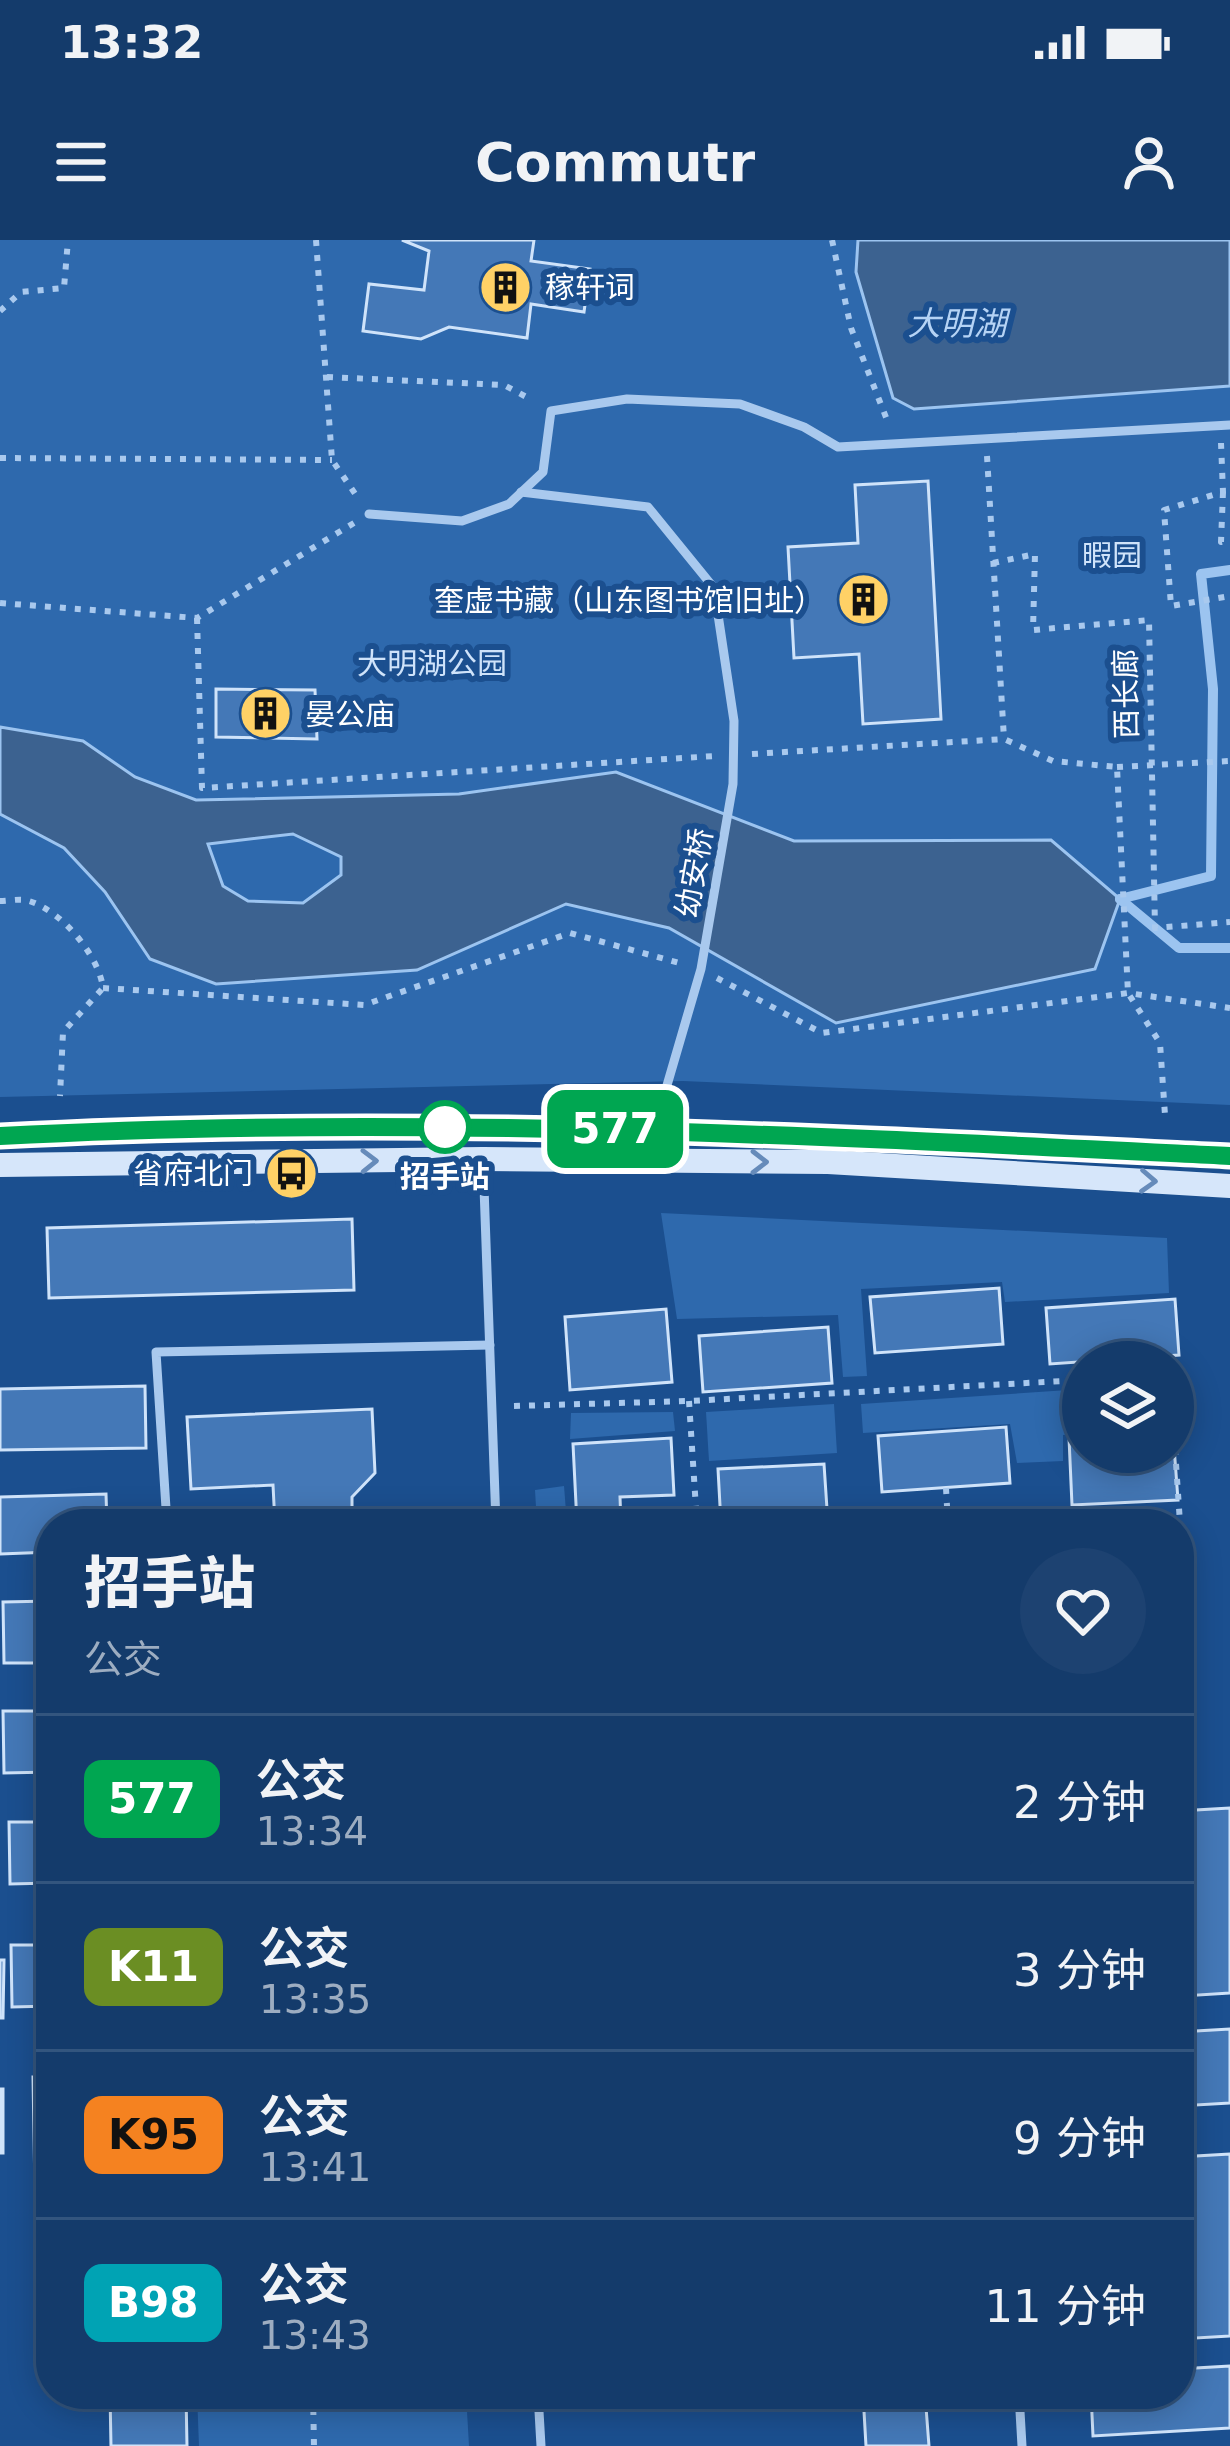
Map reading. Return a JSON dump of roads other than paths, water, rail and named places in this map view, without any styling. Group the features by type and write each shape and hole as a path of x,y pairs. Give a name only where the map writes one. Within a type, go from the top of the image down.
{"main road":[{"path":"0,1136 158,1127 575,1128 1230,1156"},
{"path":"0,1165 828,1162 1230,1186"}],"lane":[{"path":"369,514 462,521 509,504 543,472 550,411 627,399 740,404 804,427 838,447 1225,425"},
{"name":"幼安桥","path":"521,492 648,507 714,589 734,721 733,784 701,969 663,1099"},
{"path":"483,1160 496,1509"},
{"path":"166,1509 156,1352 490,1345"},
{"path":"539,2409 541,2446"},
{"path":"1020,2409 1022,2446"}],"water":[{"name":"大明湖","path":"858,240 1230,240 1230,386 914,409 893,398 856,272"},
{"path":"0,727 83,741 135,777 196,800 459,794 616,772 794,841 1051,840 1120,899 1095,969 836,1023 669,928 566,904 417,970 216,984 150,959 105,892 64,848 0,814","holes":["293,834 341,857 341,875 303,903 248,901 223,886 208,844"]}],"waterway":[{"path":"1120,899 1211,876 1213,689 1201,574 1230,570"},
{"path":"1120,899 1179,948 1230,948"}],"place":[{"name":"稼轩词","path":"506,287"},
{"name":"奎虚书藏（山东图书馆旧址）","path":"863,600"},
{"name":"晏公庙","path":"266,714"},
{"name":"招手站","path":"445,1127"},
{"name":"省府北门","path":"292,1173"}],"park label":[{"name":"暇园","path":"1112,555"},
{"name":"大明湖公园","path":"432,663"}]}
